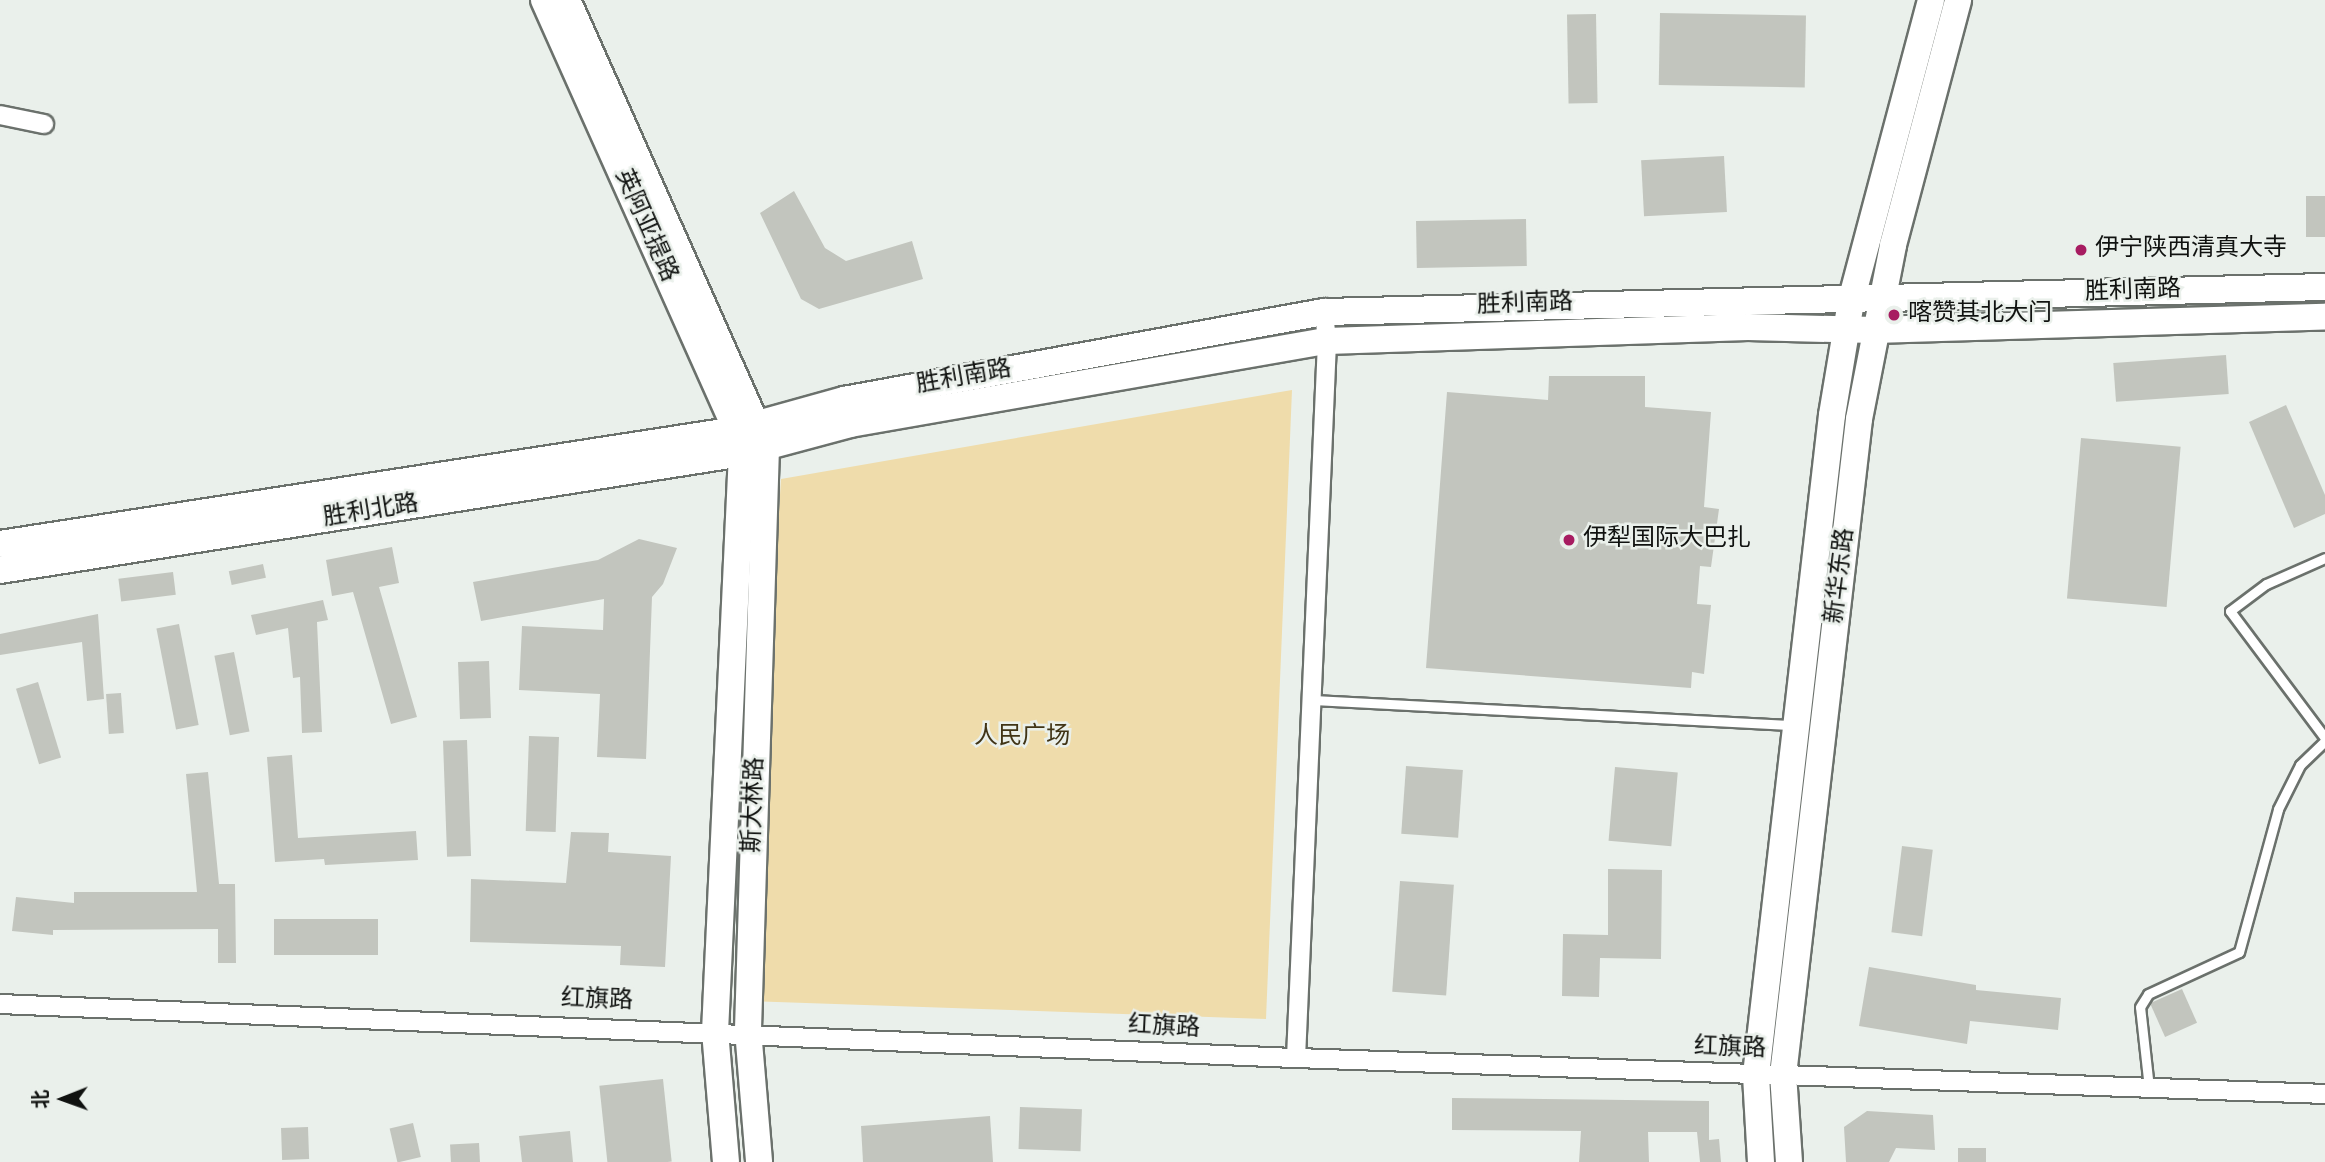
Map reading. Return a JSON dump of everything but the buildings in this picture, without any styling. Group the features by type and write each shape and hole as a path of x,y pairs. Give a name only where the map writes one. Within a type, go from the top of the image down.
{"main road":[{"name":"英阿亚提路","path":"544,0 751,439"},
{"name":"英阿亚提路","path":"567,0 751,439"},
{"name":"新华东路","path":"1761,1162 1756,1075 1851,301 1931,0"},
{"name":"新华东路","path":"1789,1162 1783,1075 1859,419 1881,299 1958,0"},
{"name":"胜利南路","path":"751,439 844,400 1324,312 1748,298 1851,301 2325,287"},
{"name":"胜利南路","path":"751,439 1327,341 1748,327 1874,330 2325,317"},
{"name":"胜利北路","path":"0,544 751,439"},
{"name":"胜利北路","path":"0,570 751,439"},
{"name":"斯大林路","path":"726,1162 715,1031 751,439"},
{"name":"斯大林路","path":"751,439 748,1033 759,1162"}],"street":[{"path":"0,115 44,124"},
{"path":"1296,1058 1327,341 1324,312"},
{"name":"红旗路","path":"0,1004 715,1031 1296,1058 2325,1094"}],"lane":[{"path":"2149,1088 2140,1007 2148,994 2239,952 2278,809 2300,765 2325,740 2230,611 2266,584 2325,558"},
{"path":"1313,700 1797,726"}],"green space":[{"name":"人民广场","path":"1292,390 1266,1019 749,1001 781,479"}],"place":[{"name":"伊宁陕西清真大寺","path":"2081,250"},
{"name":"喀赞其北大门","path":"1894,315"},
{"name":"伊犁国际大巴扎","path":"1569,540"}]}
